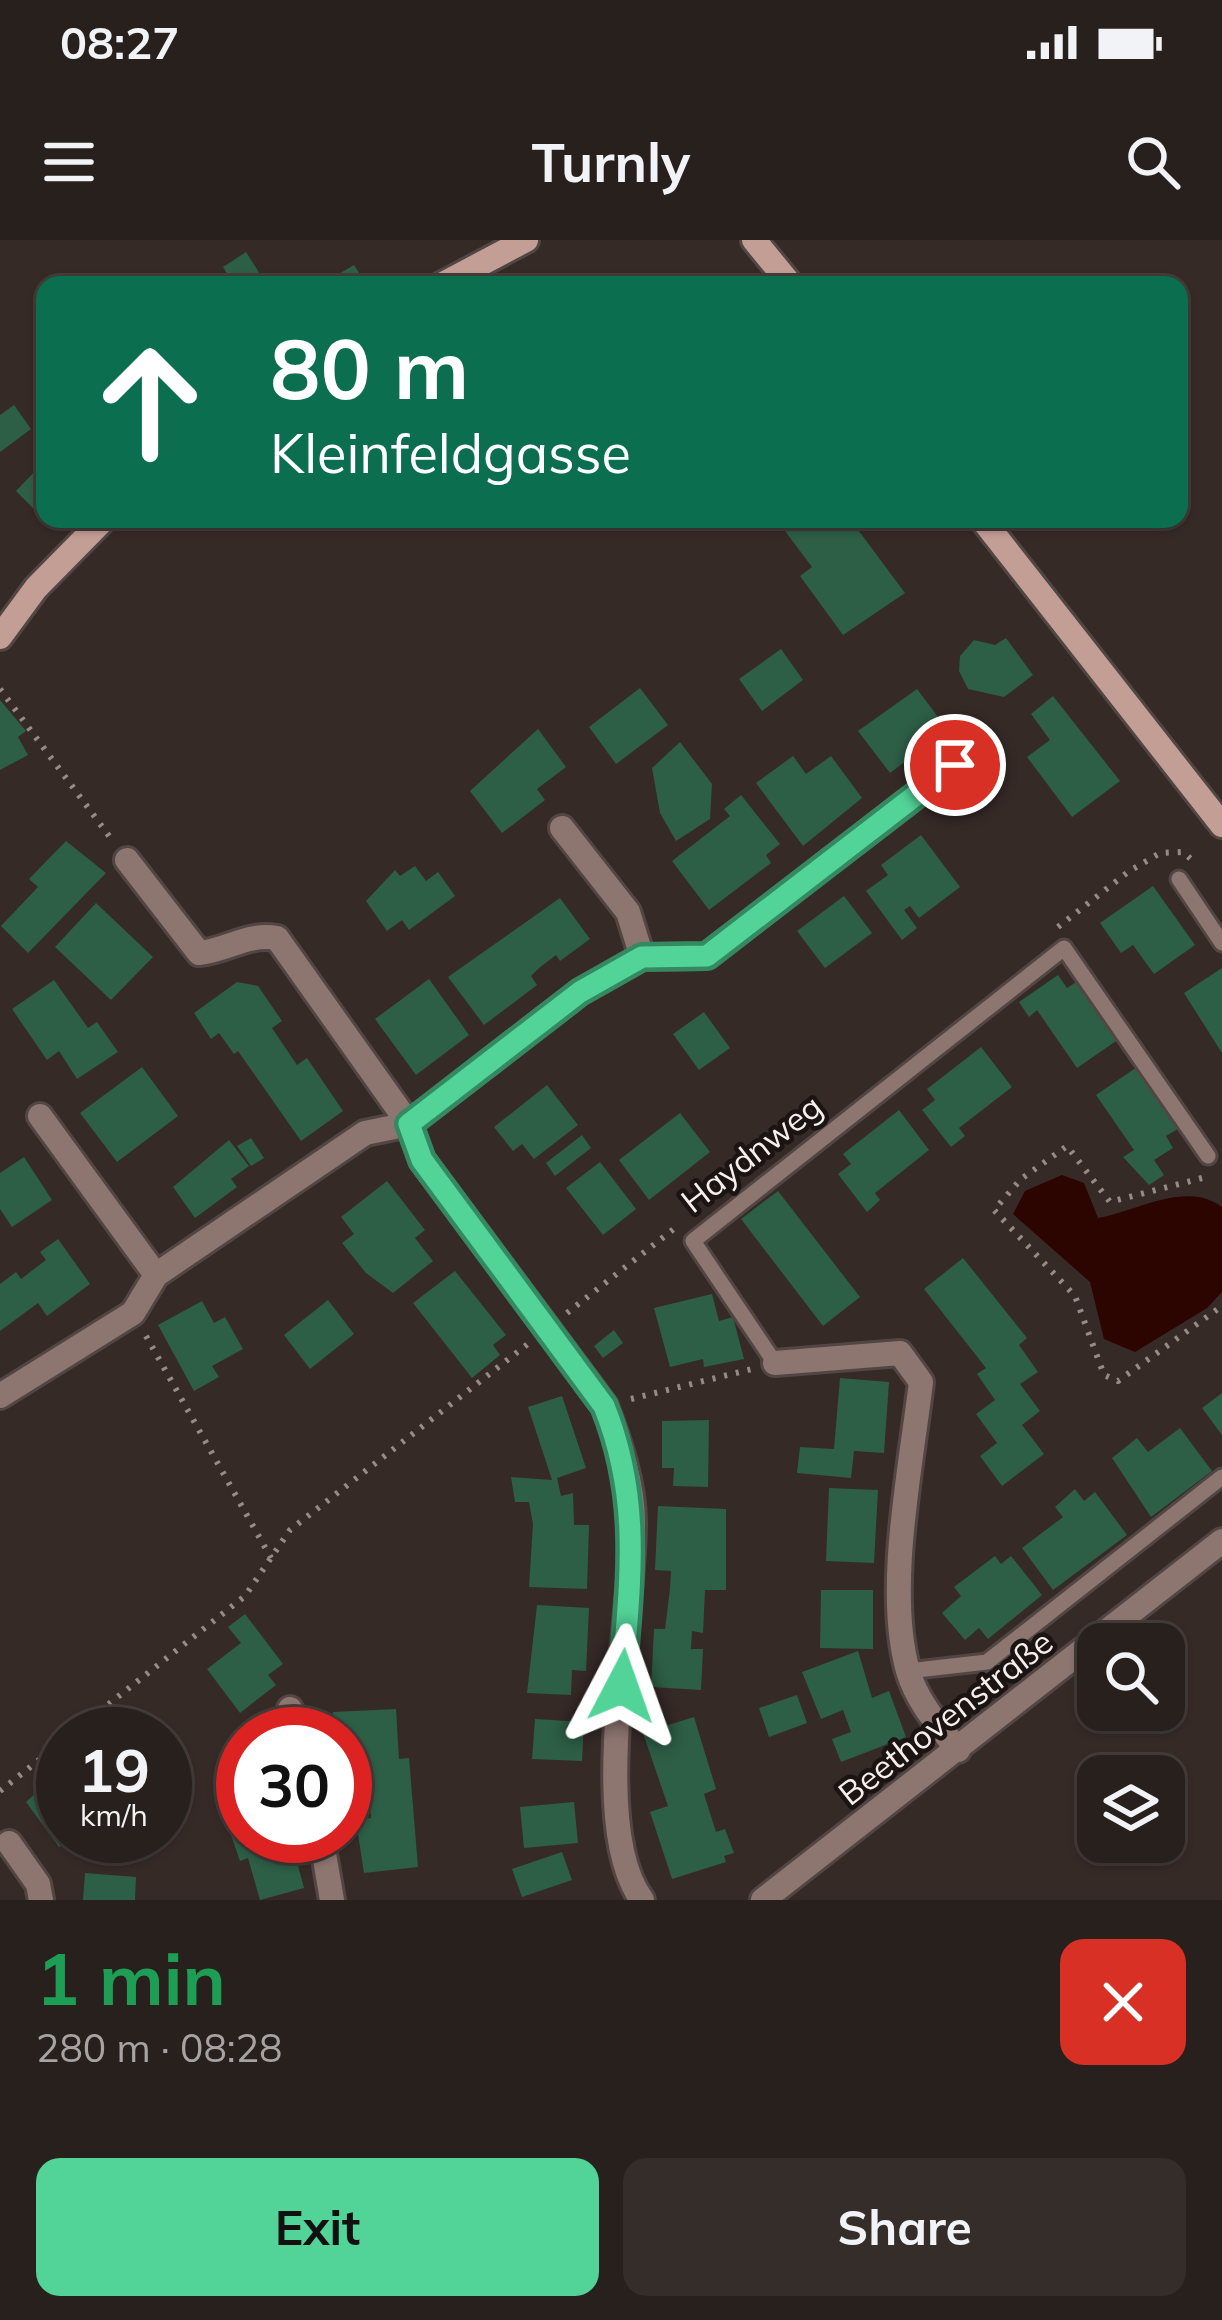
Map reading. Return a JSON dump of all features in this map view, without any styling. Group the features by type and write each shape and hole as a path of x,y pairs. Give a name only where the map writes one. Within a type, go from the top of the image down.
{"main road":[{"path":"458,276 526,240"},
{"path":"754,240 783,276"},
{"path":"0,637 36,588 95,528"},
{"path":"989,528 1222,825"}],"street":[{"path":"0,1396 133,1312 156,1275 365,1133 409,1124 580,992 642,957 707,956 955,765"},
{"path":"562,828 628,912 642,957"},
{"path":"127,860 199,953 219,951 252,934 277,938 409,1124 422,1160 550,1326 604,1406 621,1449 634,1520 616,1768 620,1840 642,1900"},
{"path":"40,1116 156,1275"},
{"path":"775,1363 900,1353 921,1382 899,1599 908,1671 927,1711 958,1750"},
{"name":"Beethovenstraße","path":"763,1900 1222,1540"},
{"path":"9,1843 38,1884 41,1900"},
{"path":"326,1863 332,1900"}],"lane":[{"path":"1179,879 1222,943"},
{"name":"Haydnweg","path":"775,1363 693,1240 1064,947 1208,1156"},
{"path":"908,1671 987,1663 1222,1477"}],"path":[{"path":"0,689 127,860"},
{"path":"1054,930 1160,853 1183,852 1197,864"},
{"path":"1217,1176 1110,1202 1067,1146 1021,1179 994,1210 1075,1296 1104,1375 1118,1382 1198,1329 1222,1306"},
{"path":"105,1707 245,1596 290,1530 683,1221"},
{"path":"133,1312 271,1558"},
{"path":"604,1406 775,1363"},
{"path":"0,1790 36,1762"}],"shaded area":[{"path":"1062,1175 1084,1183 1098,1218 1178,1197 1208,1199 1222,1207 1222,1292 1207,1308 1135,1352 1104,1339 1090,1282 1013,1214 1025,1191"}],"building":[{"path":"246,252 261,276 228,276 223,267"},
{"path":"354,265 361,276 335,276"},
{"path":"14,405 31,429 0,452 0,415"},
{"path":"36,470 36,511 16,491"},
{"path":"783,528 857,528 905,593 843,635 800,576 812,567"},
{"path":"1006,638 1033,675 1004,697 968,689 959,671 960,656 974,640 995,645"},
{"path":"781,649 803,680 762,711 739,679"},
{"path":"640,688 668,725 616,764 589,727"},
{"path":"917,689 938,717 921,731 930,743 890,773 858,731"},
{"path":"1053,696 1120,781 1072,817 1027,757 1050,740 1031,714"},
{"path":"0,700 26,731 18,737 28,755 0,770"},
{"path":"538,729 566,767 537,789 545,800 502,833 470,791"},
{"path":"680,742 712,784 710,819 676,841 660,813 652,768"},
{"path":"793,756 806,774 831,756 862,798 803,846 756,783"},
{"path":"741,795 780,844 766,855 771,863 709,910 672,861 730,816 724,809"},
{"path":"921,835 960,887 919,918 910,906 904,910 917,928 902,940 866,891 888,875 881,865"},
{"path":"66,841 106,873 28,953 1,926 38,887 29,879"},
{"path":"415,866 426,881 438,872 455,896 409,930 402,920 387,931 366,901 395,870 400,876"},
{"path":"1153,886 1195,945 1154,974 1133,945 1121,953 1100,923"},
{"path":"844,896 872,933 825,968 797,931"},
{"path":"560,898 590,939 560,961 556,955 539,968 531,976 537,985 484,1025 448,977"},
{"path":"96,903 153,957 111,1000 55,947"},
{"path":"1222,968 1222,1053 1184,993"},
{"path":"1058,975 1067,988 1078,981 1119,1039 1077,1068 1037,1010 1029,1017 1019,1002"},
{"path":"429,979 469,1035 416,1075 375,1019"},
{"path":"54,980 88,1028 97,1022 118,1052 77,1079 59,1051 47,1060 12,1009"},
{"path":"237,982 258,986 282,1021 272,1028 297,1065 307,1058 343,1111 301,1141 238,1051 234,1054 219,1033 211,1039 194,1013"},
{"path":"704,1012 730,1048 699,1070 673,1034"},
{"path":"981,1047 1012,1087 959,1128 965,1136 951,1147 922,1110 935,1100 927,1089"},
{"path":"1140,1065 1181,1127 1166,1136 1173,1148 1154,1160 1164,1175 1149,1185 1123,1157 1134,1150 1096,1095"},
{"path":"142,1067 178,1116 117,1162 80,1113"},
{"path":"547,1085 578,1125 534,1159 522,1144 513,1151 494,1127"},
{"path":"899,1110 929,1150 875,1193 880,1200 867,1212 838,1174 851,1164 843,1154"},
{"path":"680,1113 710,1152 649,1200 619,1160"},
{"path":"582,1135 591,1148 555,1176 546,1163"},
{"path":"251,1138 264,1158 251,1166 237,1146"},
{"path":"229,1140 249,1166 231,1179 237,1187 195,1218 173,1187"},
{"path":"24,1157 52,1200 12,1227 0,1209 0,1173"},
{"path":"600,1162 636,1209 603,1235 566,1188"},
{"path":"387,1181 425,1230 415,1238 433,1261 393,1293 366,1273 342,1243 354,1234 341,1217"},
{"path":"778,1191 860,1297 823,1326 741,1219"},
{"path":"58,1239 90,1284 47,1316 38,1303 0,1331 0,1284 16,1272 21,1279 46,1260 40,1252"},
{"path":"963,1258 1027,1338 1019,1345 1038,1372 1020,1384 1040,1411 1022,1425 1044,1454 1002,1486 980,1456 997,1443 976,1414 995,1400 977,1374 986,1368 924,1289"},
{"path":"455,1271 506,1335 493,1345 500,1355 472,1378 413,1303"},
{"path":"712,1294 719,1321 733,1317 744,1359 704,1367 703,1359 670,1367 654,1308"},
{"path":"328,1300 354,1334 310,1369 284,1335"},
{"path":"202,1301 214,1323 225,1317 243,1349 212,1366 219,1377 194,1391 158,1325"},
{"path":"614,1330 623,1343 603,1358 594,1346"},
{"path":"840,1378 889,1382 884,1453 854,1451 851,1478 797,1473 800,1447 834,1449"},
{"path":"1222,1393 1222,1435 1202,1408"},
{"path":"562,1396 586,1468 557,1478 561,1496 573,1493 574,1525 589,1525 587,1589 529,1587 533,1524 529,1502 515,1502 511,1477 552,1480 528,1407"},
{"path":"709,1420 708,1487 673,1486 674,1468 662,1468 662,1421"},
{"path":"1180,1428 1212,1471 1151,1517 1112,1458 1137,1438 1148,1452"},
{"path":"829,1488 878,1490 874,1563 826,1561"},
{"path":"1075,1489 1084,1501 1095,1492 1127,1535 1053,1590 1022,1548 1063,1517 1055,1507"},
{"path":"658,1506 726,1509 726,1590 705,1590 703,1633 692,1631 691,1649 703,1649 701,1690 651,1687 654,1629 665,1629 671,1571 655,1570"},
{"path":"995,1556 1001,1564 1011,1556 1042,1595 988,1639 979,1628 965,1640 942,1613 961,1596 954,1587"},
{"path":"821,1590 873,1590 873,1649 820,1648"},
{"path":"537,1605 589,1608 586,1671 572,1670 571,1695 527,1693"},
{"path":"245,1614 283,1664 268,1675 276,1685 248,1707 236,1707 207,1669 241,1643 228,1627"},
{"path":"858,1651 872,1698 889,1691 906,1737 841,1762 832,1739 851,1732 843,1710 821,1719 802,1672"},
{"path":"797,1695 807,1723 769,1737 759,1708"},
{"path":"396,1709 399,1759 409,1758 418,1867 364,1873 362,1863 372,1863 372,1710"},
{"path":"694,1717 716,1789 704,1794 716,1832 725,1829 734,1853 724,1856 726,1862 672,1879 650,1812 668,1806 643,1733"},
{"path":"535,1719 584,1722 582,1761 532,1759"},
{"path":"36,1793 36,1816 26,1802"},
{"path":"574,1802 578,1843 524,1848 520,1807"},
{"path":"562,1852 572,1880 522,1897 512,1869"},
{"path":"249,1863 297,1863 304,1888 260,1900"},
{"path":"85,1873 136,1877 135,1900 83,1900"}],"route":[{"path":"622,1686 634,1520 621,1449 604,1406 550,1326 422,1160 409,1124 580,992 642,957 707,956 955,765"}]}
